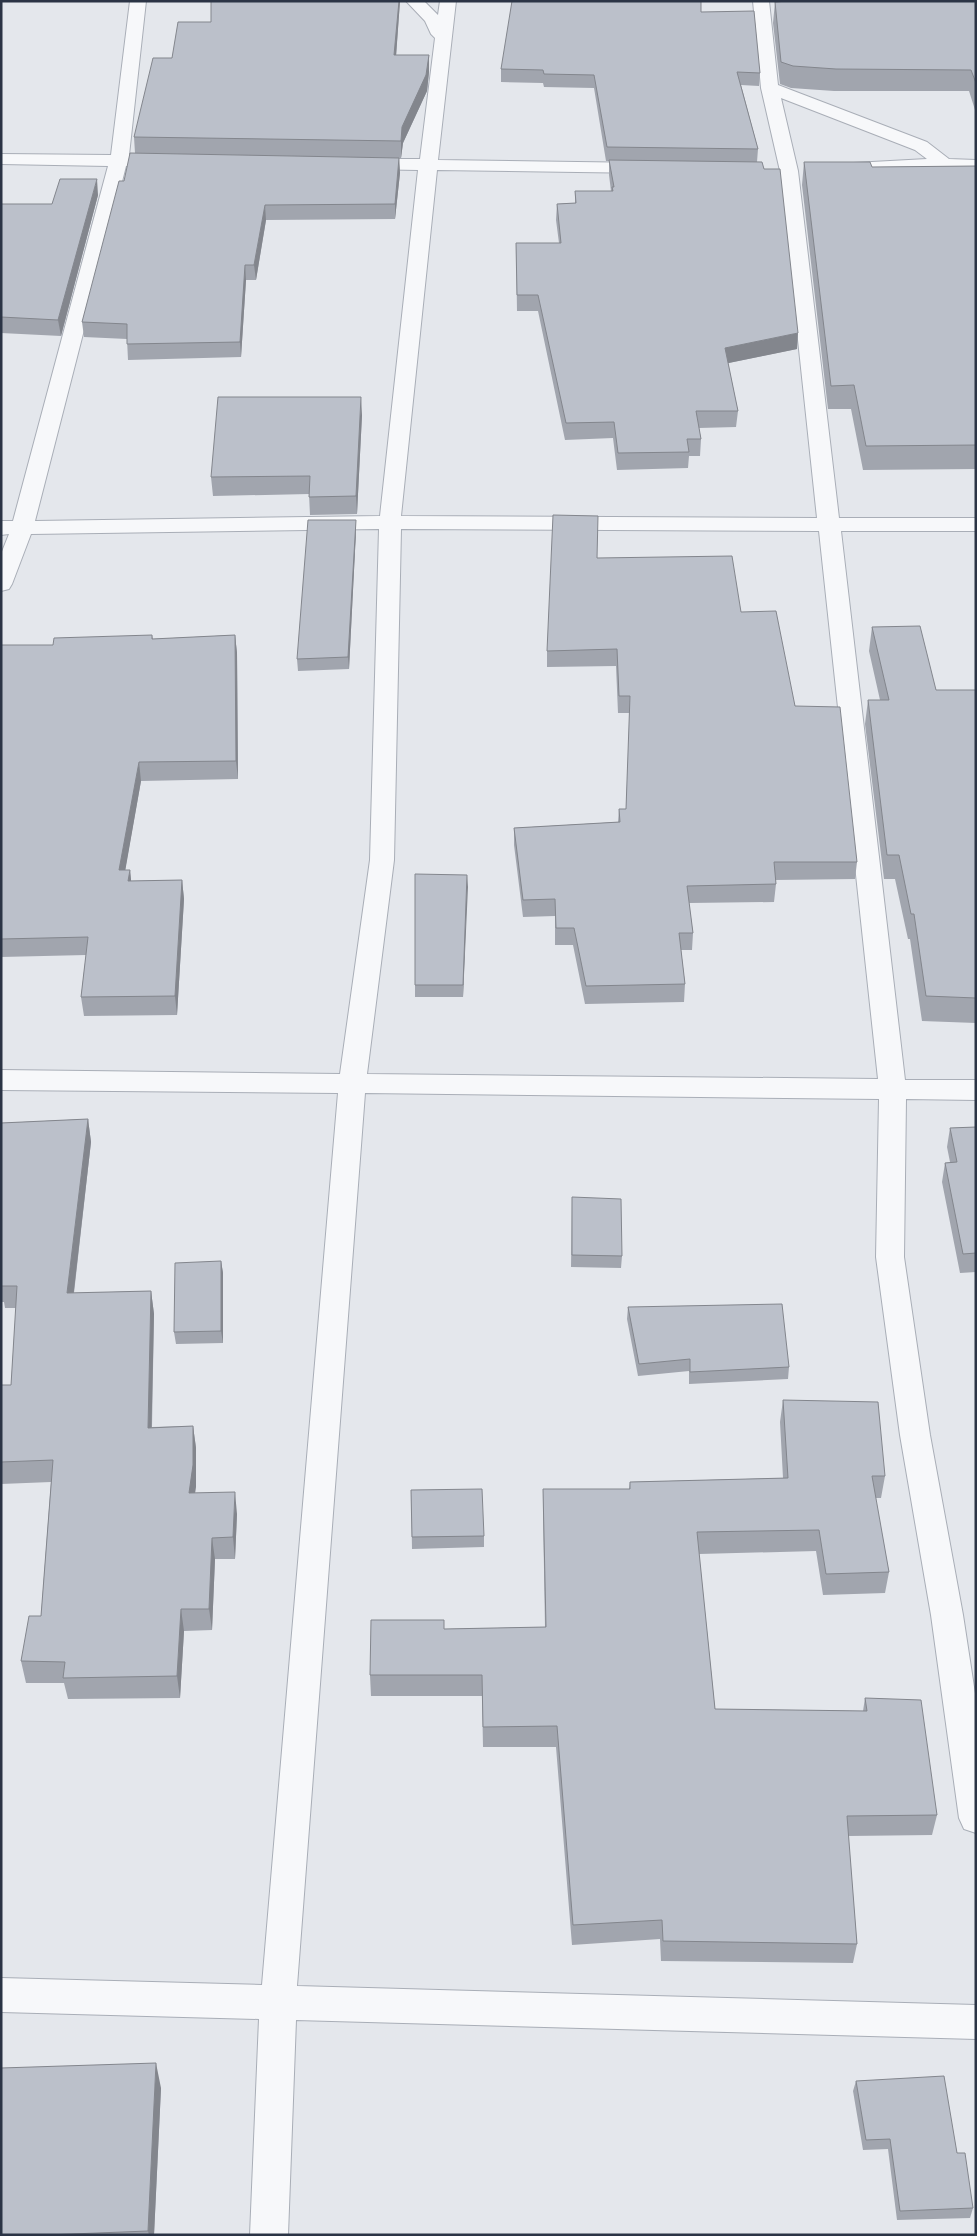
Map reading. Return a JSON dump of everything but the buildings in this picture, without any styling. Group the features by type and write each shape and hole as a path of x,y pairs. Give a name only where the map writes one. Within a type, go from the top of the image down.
{"street":[{"path":"1,584 12,528 119,160 138,1"},
{"path":"414,1 432,19 439,34 444,35"},
{"path":"269,2235 278,2004 352,1084 382,860 390,522 428,165 448,1"},
{"path":"761,1 770,88 797,170 829,524 893,1090 890,1258 915,1435 947,1615 976,1818"},
{"path":"770,88 921,146 944,164"},
{"path":"1,158 179,161"},
{"path":"348,164 662,169"},
{"path":"797,170 944,164 976,165"},
{"path":"12,528 390,522 976,525"},
{"path":"1,1080 976,1090"},
{"path":"1,1995 976,2022"}]}
